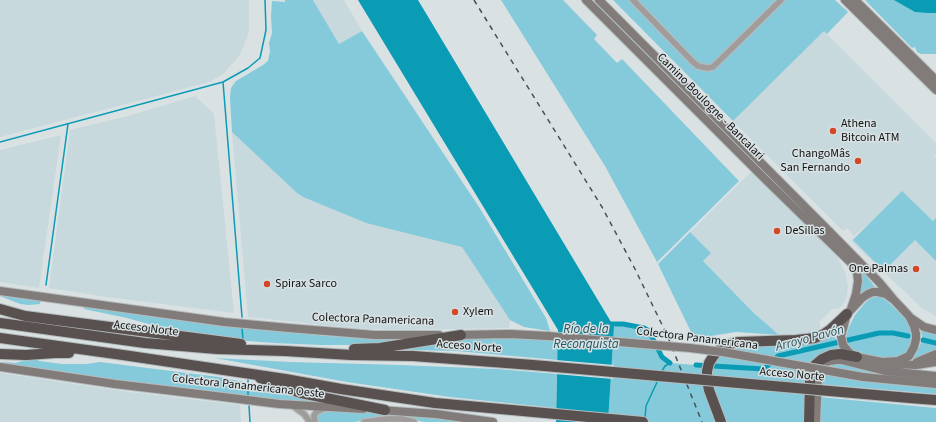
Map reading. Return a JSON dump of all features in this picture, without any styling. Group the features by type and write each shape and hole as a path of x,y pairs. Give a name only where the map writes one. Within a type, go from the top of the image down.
{"highway":[{"path":"0,309 25,316 285,351 380,348 461,335"},
{"path":"721,422 707,380 707,371 710,360 716,352 728,344 735,342 814,338 831,329 849,312"},
{"name":"Acceso Norte","path":"0,323 145,343 217,349 351,355 413,356 936,400"},
{"path":"0,338 285,379 435,403 643,422"},
{"path":"0,354 26,355 55,353 123,355"},
{"path":"809,422 810,381 815,365 822,359 831,355 840,354 857,357"},
{"path":"254,375 274,386 329,399 383,417"}],"main road":[{"name":"Camino Boulogne - Bancalari","path":"586,0 852,264 857,272 858,281 856,294 849,312"},
{"name":"Camino Boulogne - Bancalari","path":"598,0 828,230 879,282 894,300"},
{"path":"845,0 936,90"},
{"path":"855,0 936,80"},
{"name":"Colectora Panamericana","path":"0,291 217,321 289,328 375,335 510,334 690,348 723,352 863,377 936,384"},
{"path":"936,330 924,326 909,316 886,294 873,292 865,296 849,312 842,331 841,339 851,354 857,357 903,365 921,365 936,362"},
{"path":"882,362 895,362 901,360 909,356 913,350 916,334 909,316"},
{"path":"903,365 922,360 936,354"},
{"path":"816,422 818,376 822,367 829,361 842,360 886,371 936,376"},
{"name":"Colectora Panamericana Oeste","path":"0,367 207,396 330,407 383,417 452,416 493,422"}],"street":[{"path":"633,0 693,62 698,66 707,68 713,67 781,0"},
{"path":"292,404 304,414 310,422"},
{"path":"315,422 314,416 316,412 330,407"},
{"path":"364,422 383,417 414,422"}],"shaded area":[{"path":"0,0 249,0 249,32 240,55 224,73 210,82 0,137"},
{"path":"285,0 313,0 339,44 362,31 479,207 546,318 550,331 524,327 510,320 462,247 366,223 303,197 232,132 230,98 231,88 236,81 268,61 270,51 269,43 272,33 272,1 285,2"},
{"path":"313,0 344,0 362,31 339,44"},
{"path":"501,0 563,0 597,35 594,39 617,63 622,59 739,181 657,262 605,166"},
{"path":"613,0 835,0 848,12 827,34 824,31 733,121"},
{"path":"865,0 936,0 936,54 921,54 917,52 915,47 912,48"},
{"path":"824,31 936,143 936,154 931,160 936,156 936,316 923,309 851,241 871,221 854,236 847,228 843,231 733,121"},
{"path":"195,96 214,114 234,313 106,297 49,288 70,130 128,116"},
{"path":"232,132 303,197 366,223 462,247 510,320 509,328 396,330 352,328 248,317"},
{"path":"61,135 39,288 0,282 0,150"},
{"path":"753,170 836,254 845,272 848,286 844,303 840,308 832,309 819,322 821,327 814,332 780,335 767,325 703,261 711,253 690,232"},
{"path":"902,191 933,221 936,218 936,261 915,240 884,271 853,240"},
{"path":"810,216 861,269 875,287 875,290 864,294 860,292 861,282"},
{"path":"690,232 711,253 703,261 754,313 779,335 736,332 698,338 691,332 658,264"},
{"path":"0,295 41,300 40,304 20,304"},
{"path":"876,297 886,300 906,319 910,325 913,339 909,351 894,359 884,359 860,353 852,350 847,344 846,337 855,315 865,303 871,298"},
{"path":"84,307 327,336 394,339 433,338 384,345 322,345 210,338 181,333 127,318 84,309"},
{"path":"623,324 644,328 649,331 662,357 670,363 696,365 707,371 721,422 608,422 614,327"},
{"path":"921,330 936,335 936,352 925,357 912,360 920,346 922,337"},
{"path":"832,336 836,339 841,351 828,353 807,422 726,422 713,389 711,379 716,356 727,347 823,340"},
{"path":"526,337 558,340 558,360 456,351 381,349 465,338"},
{"path":"35,358 39,361 62,364 86,364 100,362 219,377 275,388 349,406 260,399 2,365 3,362 15,363"},
{"path":"215,358 497,369 557,374 556,408 450,397 347,382"},
{"path":"832,364 842,364 885,375 936,380 859,373 858,380 936,388 936,394 819,384 826,368"},
{"path":"0,373 121,391 240,405 241,422 0,422"},
{"path":"819,397 936,408 936,422 819,422"},
{"path":"320,412 396,413 463,422 424,422 410,419 383,417 355,422 317,422 317,416"}],"water":[{"name":"Río de la Reconquista","path":"358,0 418,0 614,327 608,422 556,422 558,330"},
{"path":"894,0 936,0 936,13 915,12"}],"pier":[{"path":"556,360 614,365 613,379 555,374"}],"waterway":[{"path":"0,142 223,82 248,68 260,58 266,30 265,0"},
{"path":"223,82 242,317"},
{"path":"46,285 68,124"},
{"name":"Arroyo Pavón","path":"606,324 623,324 644,328 649,331 662,357 670,363"},
{"path":"242,327 243,340"},
{"name":"Arroyo Pavón","path":"696,365 764,369 778,356 879,333 893,333 908,336"},
{"name":"Arroyo Pavón","path":"923,340 936,343"},
{"path":"662,371 665,366 670,363"},
{"path":"248,380 248,395"},
{"path":"645,418 646,406 658,380"},
{"path":"249,406 250,422"}],"railway":[{"path":"474,0 602,207 635,269 667,335 702,422"}],"place":[{"name":"Athena Bitcoin ATM","path":"833,131"},
{"name":"ChangoMâs San Fernando","path":"858,161"},
{"name":"DeSillas","path":"777,231"},
{"name":"One Palmas","path":"916,269"},
{"name":"Spirax Sarco","path":"267,284"},
{"name":"Xylem","path":"455,312"}]}
